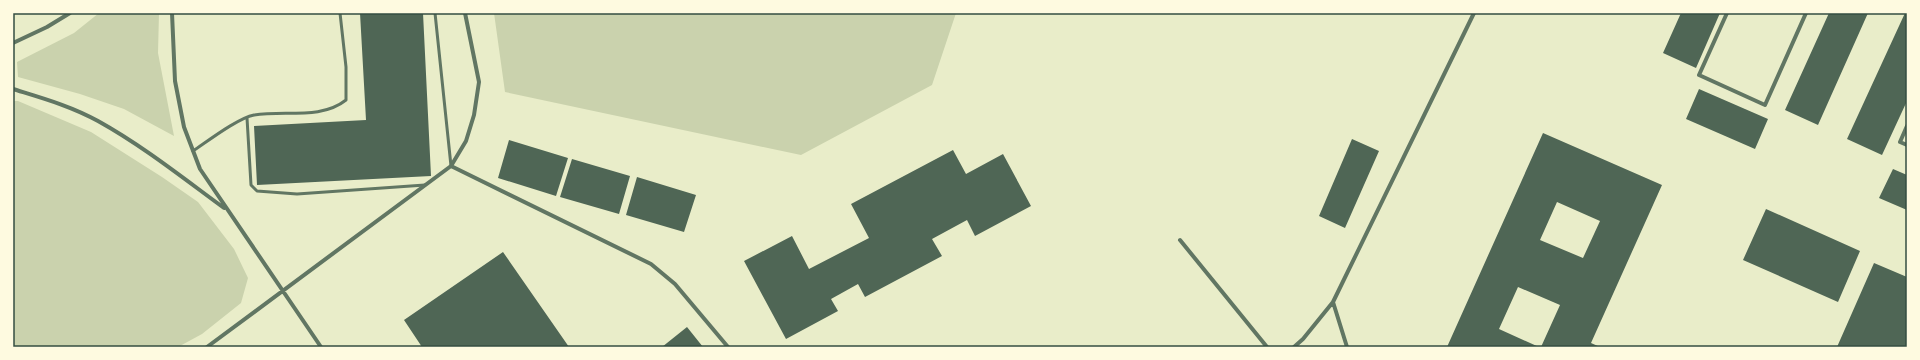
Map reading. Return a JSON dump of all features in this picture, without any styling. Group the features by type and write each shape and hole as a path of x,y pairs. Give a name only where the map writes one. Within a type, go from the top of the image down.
{"street":[{"path":"13,42 47,27 70,13"},
{"path":"172,13 175,81 184,127 200,169 321,347"},
{"path":"207,347 451,166 466,141 474,114 479,82 465,13"},
{"path":"1294,347 1303,339 1333,302 1474,13"},
{"path":"1727,13 1699,75 1765,105 1806,13"},
{"path":"13,89 56,102 98,121 146,151 228,210"},
{"path":"1907,126 1900,142 1907,145"},
{"path":"451,166 651,264 675,284 728,347"},
{"path":"1180,240 1267,347"},
{"path":"1333,302 1347,347"}],"lane":[{"path":"194,151 253,115 330,110 346,100 346,67 340,13"},
{"path":"435,13 451,166"},
{"path":"247,118 251,185 257,191 297,194 426,185"}],"green space":[{"path":"99,13 159,13 158,53 174,136 124,109 80,94 18,77 17,62 74,33"},
{"path":"494,13 956,13 932,85 801,155 505,92"},
{"path":"13,101 18,101 91,132 162,177 198,202 234,249 248,278 241,303 202,334 178,347 13,347"}],"building":[{"path":"360,13 423,13 431,176 257,185 254,126 366,120"},
{"path":"1681,13 1720,13 1696,68 1663,53"},
{"path":"1829,13 1868,13 1818,125 1785,110"},
{"path":"1905,13 1907,13 1907,101 1882,155 1847,139"},
{"path":"1699,89 1768,119 1755,149 1686,119"},
{"path":"1543,133 1662,185 1591,343 1600,347 1541,347 1560,305 1518,287 1499,329 1539,347 1447,347","holes":["1557,202 1600,221 1583,258 1540,240"]},
{"path":"1352,139 1379,151 1345,228 1319,216"},
{"path":"509,140 568,158 556,196 498,178"},
{"path":"953,150 966,174 1003,154 1031,206 975,236 967,220 932,239 942,256 865,297 858,284 831,299 838,311 786,339 744,261 792,236 809,269 869,238 851,204"},
{"path":"572,159 630,176 619,214 560,197"},
{"path":"1893,169 1907,175 1907,210 1879,198"},
{"path":"637,177 696,195 684,232 626,215"},
{"path":"1766,209 1860,251 1838,302 1743,260"},
{"path":"503,252 569,347 422,347 404,320"},
{"path":"1874,263 1907,277 1907,345 1906,347 1837,347"},
{"path":"687,327 703,347 662,347"}]}
